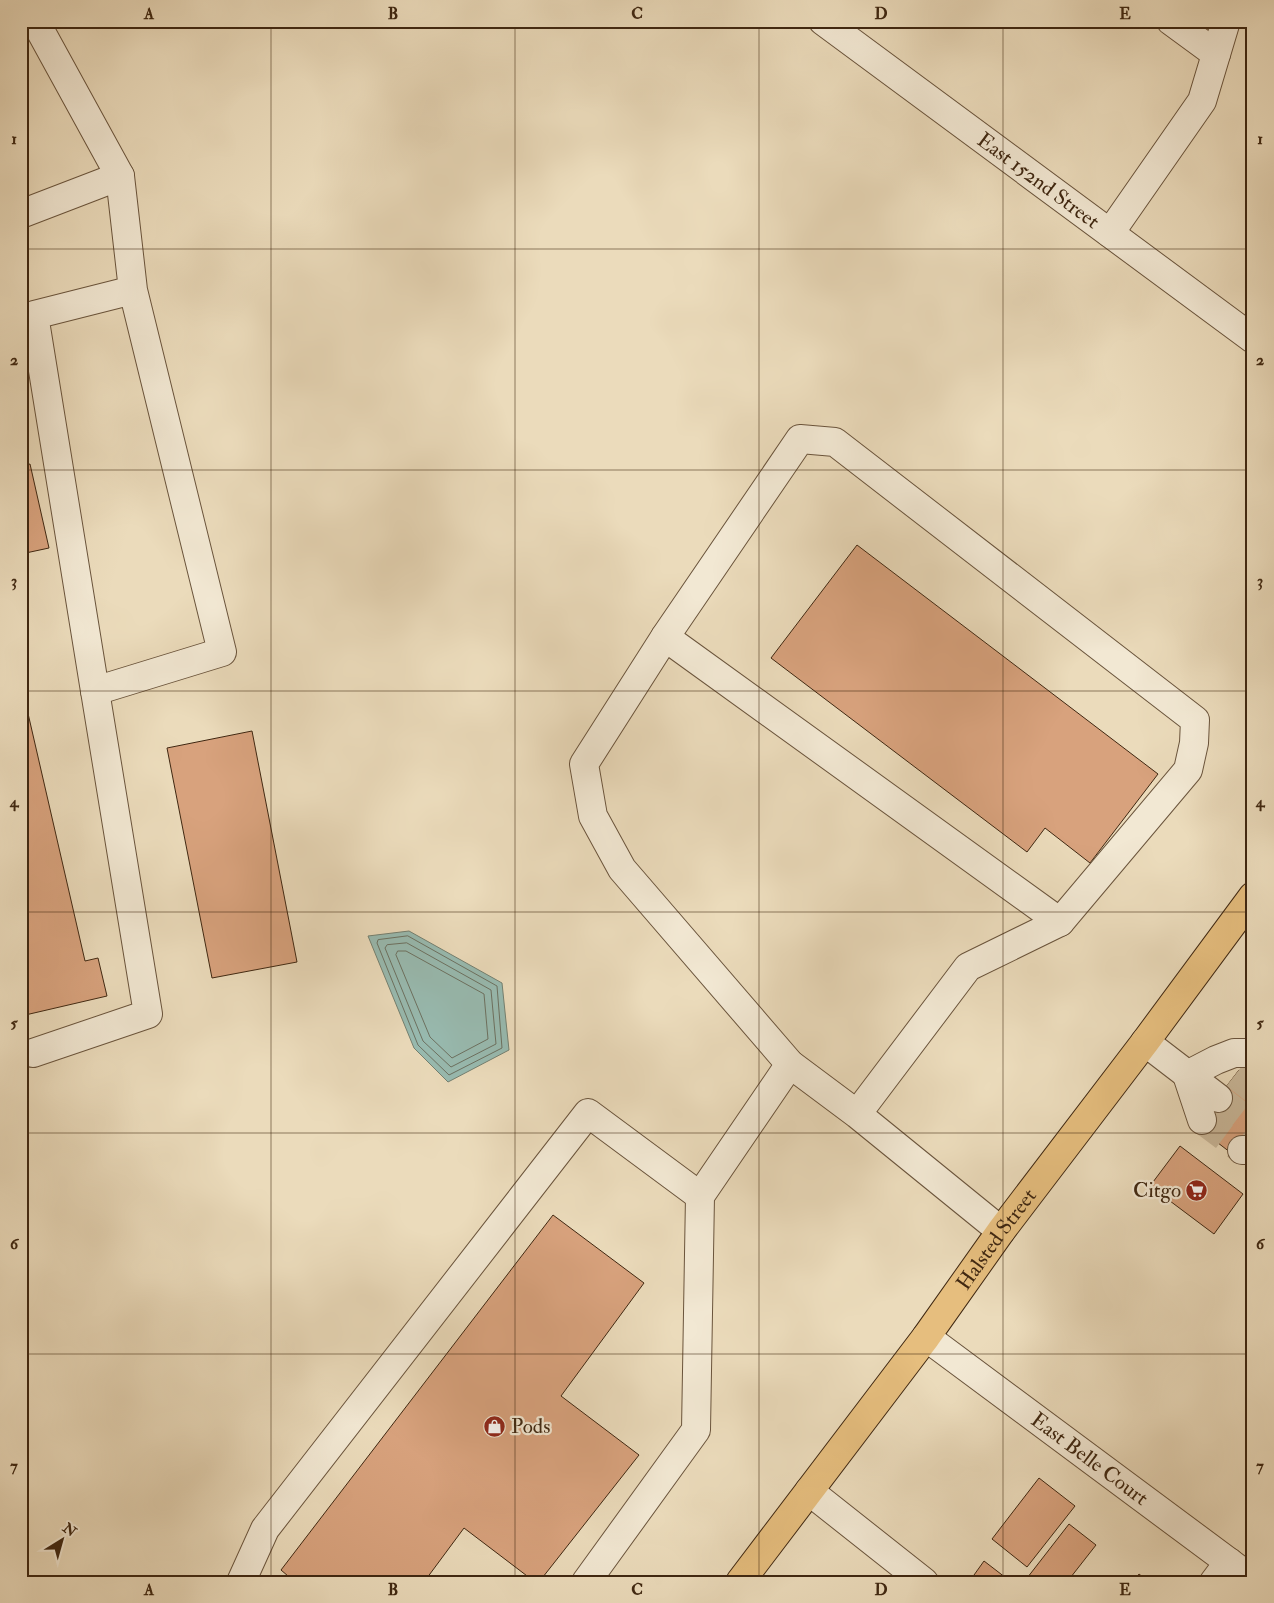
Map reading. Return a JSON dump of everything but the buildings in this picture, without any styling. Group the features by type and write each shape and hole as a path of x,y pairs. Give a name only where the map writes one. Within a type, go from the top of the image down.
{"main road":[{"name":"Halsted Street","path":"740,1582 926,1337 1001,1231 1253,896"}],"street":[{"path":"35,21 120,176 133,290 222,652 96,691"},
{"name":"East 152nd Street","path":"823,21 1253,339"},
{"path":"1171,21 1216,54"},
{"path":"1110,233 1202,101 1226,21"},
{"path":"24,207 120,176"},
{"path":"33,1053 148,1014 34,315 133,290"},
{"path":"857,1114 968,967 1060,922 1188,770 1194,743 1195,720 835,442 800,439 665,637 584,764 593,816 622,869 790,1064 857,1114 1001,1231"},
{"path":"665,637 1060,922"},
{"path":"1145,1042 1218,1098"},
{"path":"1187,1075 1225,1068 1234,1053 1253,1053"},
{"path":"586,1582 696,1430 700,1196 790,1064"},
{"path":"1187,1075 1202,1120"},
{"path":"241,1582 265,1529 588,1113 700,1196"},
{"name":"East Belle Court","path":"926,1337 1222,1572 1253,1580"},
{"path":"809,1491 924,1582"}],"water":[{"path":"409,931 502,983 509,1050 448,1082 414,1048 368,936"}],"tunnel":[{"path":"1235,1075 1253,1089"},
{"path":"1218,1098 1253,1125"},
{"path":"1202,1120 1242,1150"}],"place":[{"name":"Citgo","path":"1197,1190"},
{"name":"Pods","path":"495,1426"}]}
